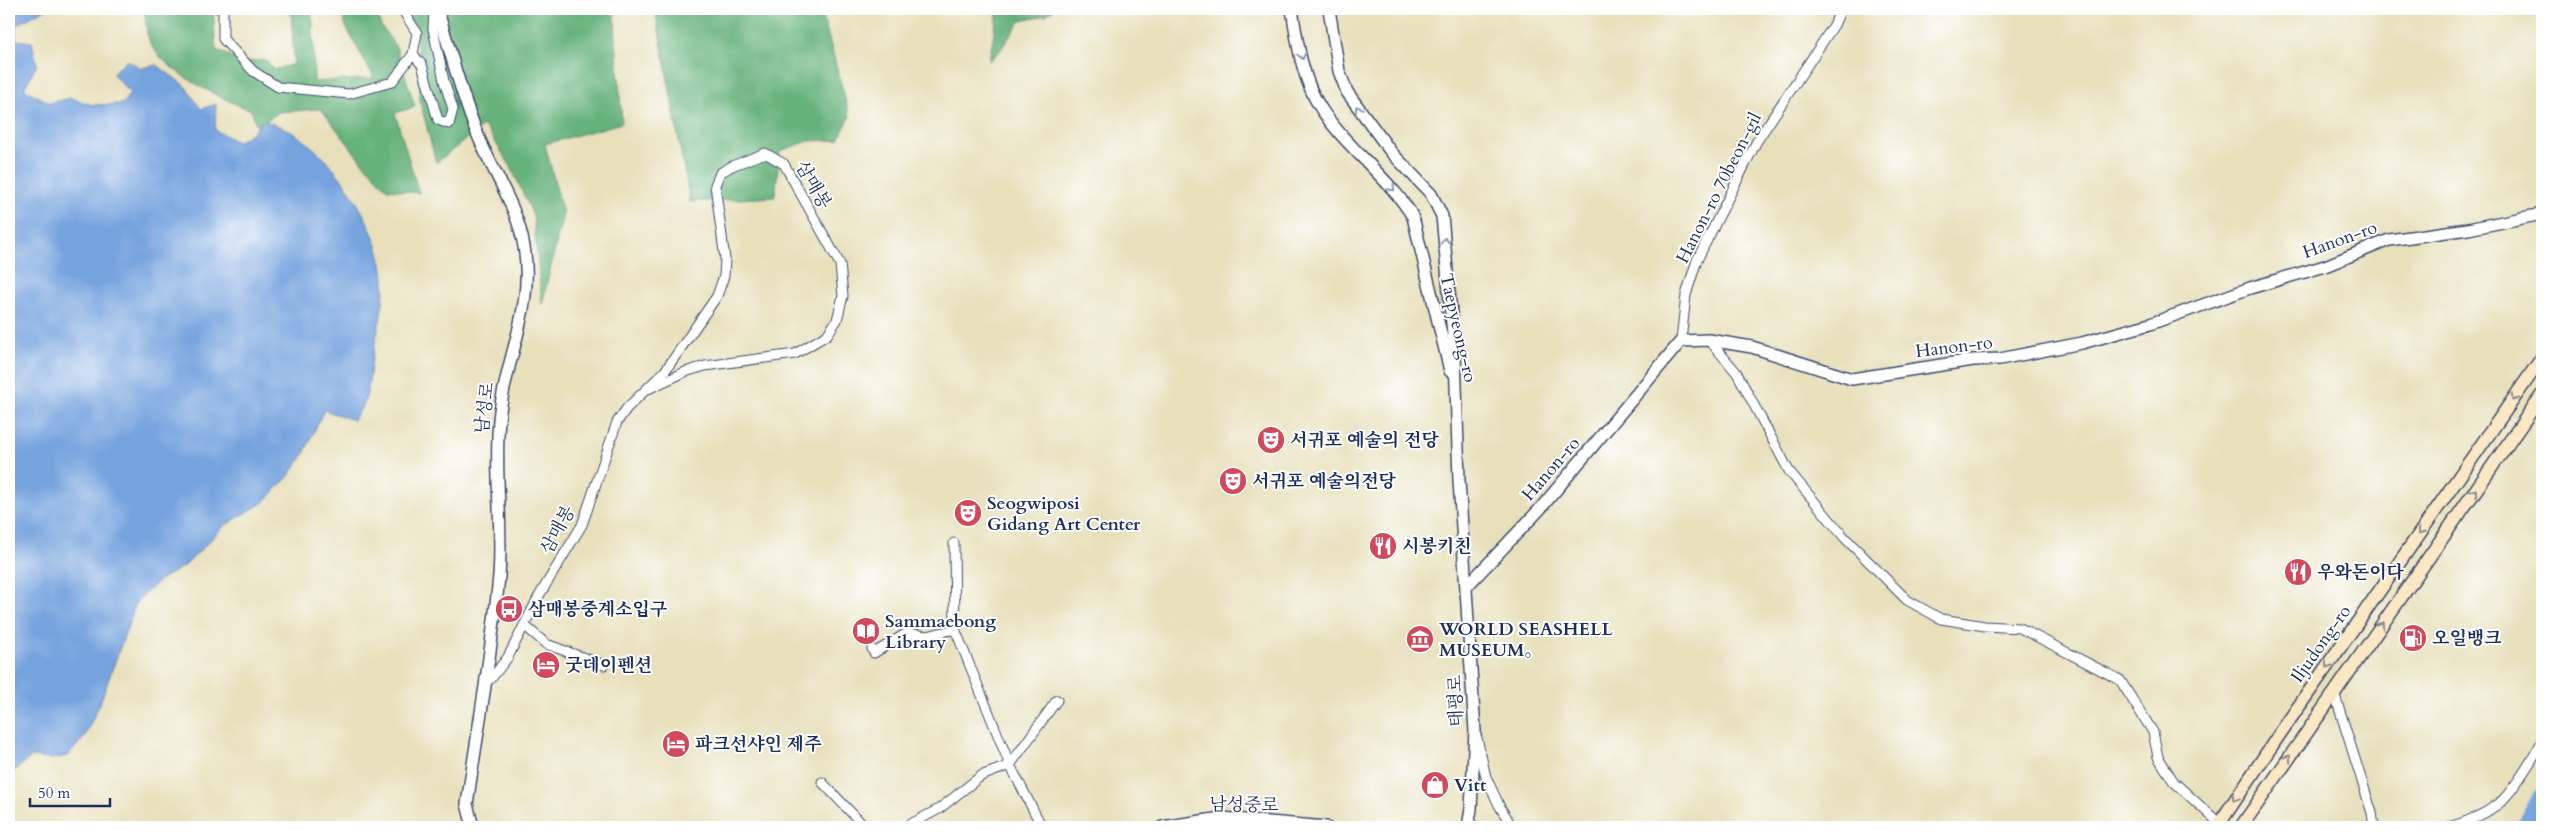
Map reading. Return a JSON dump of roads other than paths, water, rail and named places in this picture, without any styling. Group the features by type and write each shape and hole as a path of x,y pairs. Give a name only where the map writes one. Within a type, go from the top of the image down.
{"main road":[{"name":"Iljudong-ro","path":"2218,825 2542,358"},
{"path":"2240,827 2542,395"}],"street":[{"path":"220,9 223,11 223,39 253,72 278,87 348,94 392,82 413,54 417,33 402,9"},
{"path":"413,54 422,64 438,120 449,124 453,109 444,81 433,29 435,9"},
{"name":"남성로","path":"435,9 476,130 516,216 524,246 528,279 523,320 507,375 499,422 499,574 467,804 473,827"},
{"name":"Taepyeong-ro","path":"1292,9 1306,77 1320,107 1402,199 1413,218 1455,394"},
{"name":"Taepyeong-ro","path":"1328,9 1339,71 1347,92 1390,152 1431,194 1442,216 1455,355 1455,394"},
{"name":"Hanon-ro 70beon-gil","path":"1681,341 1686,295 1697,260 1757,141 1834,25 1840,9"},
{"name":"삼매봉","path":"485,678 491,679 500,668 582,525 617,422 627,408 648,389 680,351 717,296 724,276 724,259 715,185 720,173 766,152 784,164 840,264 843,296 837,320 827,334 795,354 705,366 685,372 648,389"},
{"name":"Hanon-ro","path":"1468,585 1540,509 1681,341 1708,340 1752,347 1852,379 1973,360 2000,359 2082,343 2150,324 2250,288 2325,266 2390,240 2468,229 2542,214"},
{"path":"1708,340 1736,373 1789,472 1844,537 1907,600 1941,619 1985,626 2020,628 2120,680 2153,732 2158,756 2174,782 2218,825"},
{"name":"태평로","path":"1455,394 1468,585 1475,731 1471,809 1468,827"},
{"path":"954,543 955,629 1010,765 1042,827"},
{"path":"524,626 546,644 604,665"},
{"path":"872,649 874,653 908,632 927,636 955,629"},
{"path":"2334,692 2372,812 2374,827"},
{"path":"904,827 939,809 981,776 1010,765 1057,700"},
{"path":"1475,731 1484,759 1486,777 1498,806 1512,827"},
{"path":"2448,827 2464,823 2498,804 2534,757 2542,741"},
{"path":"822,782 865,827"},
{"name":"남성중로","path":"1162,827 1222,818 1326,827"}],"water":[{"path":"9,9 46,9 16,25 16,40 32,42 37,65 24,89 50,103 70,98 93,105 123,104 130,93 112,73 127,60 141,68 157,65 185,86 201,109 216,104 215,130 237,142 253,132 263,121 284,128 304,141 323,157 355,198 376,243 382,264 384,287 382,312 365,401 353,420 324,410 303,456 288,477 264,502 224,526 187,564 160,580 137,601 100,703 84,738 67,756 53,759 31,757 9,775"}],"waterway":[{"path":"2524,827 2542,798"}],"place":[{"name":"서귀포 예술의 전당","path":"1271,440"},
{"name":"서귀포 예술의전당","path":"1233,481"},
{"name":"Seogwiposi Gidang Art Center","path":"968,513"},
{"name":"시봉키친","path":"1383,546"},
{"name":"우와돈이다","path":"2298,572"},
{"name":"삼매봉중계소입구","path":"509,609"},
{"name":"Sammaebong Library","path":"866,631"},
{"name":"오일뱅크","path":"2413,638"},
{"name":"WORLD SEASHELL MUSEUM。","path":"1420,639"},
{"name":"굿데이펜션","path":"546,665"},
{"name":"파크선샤인 제주","path":"676,744"},
{"name":"Vitt","path":"1435,785"}]}
